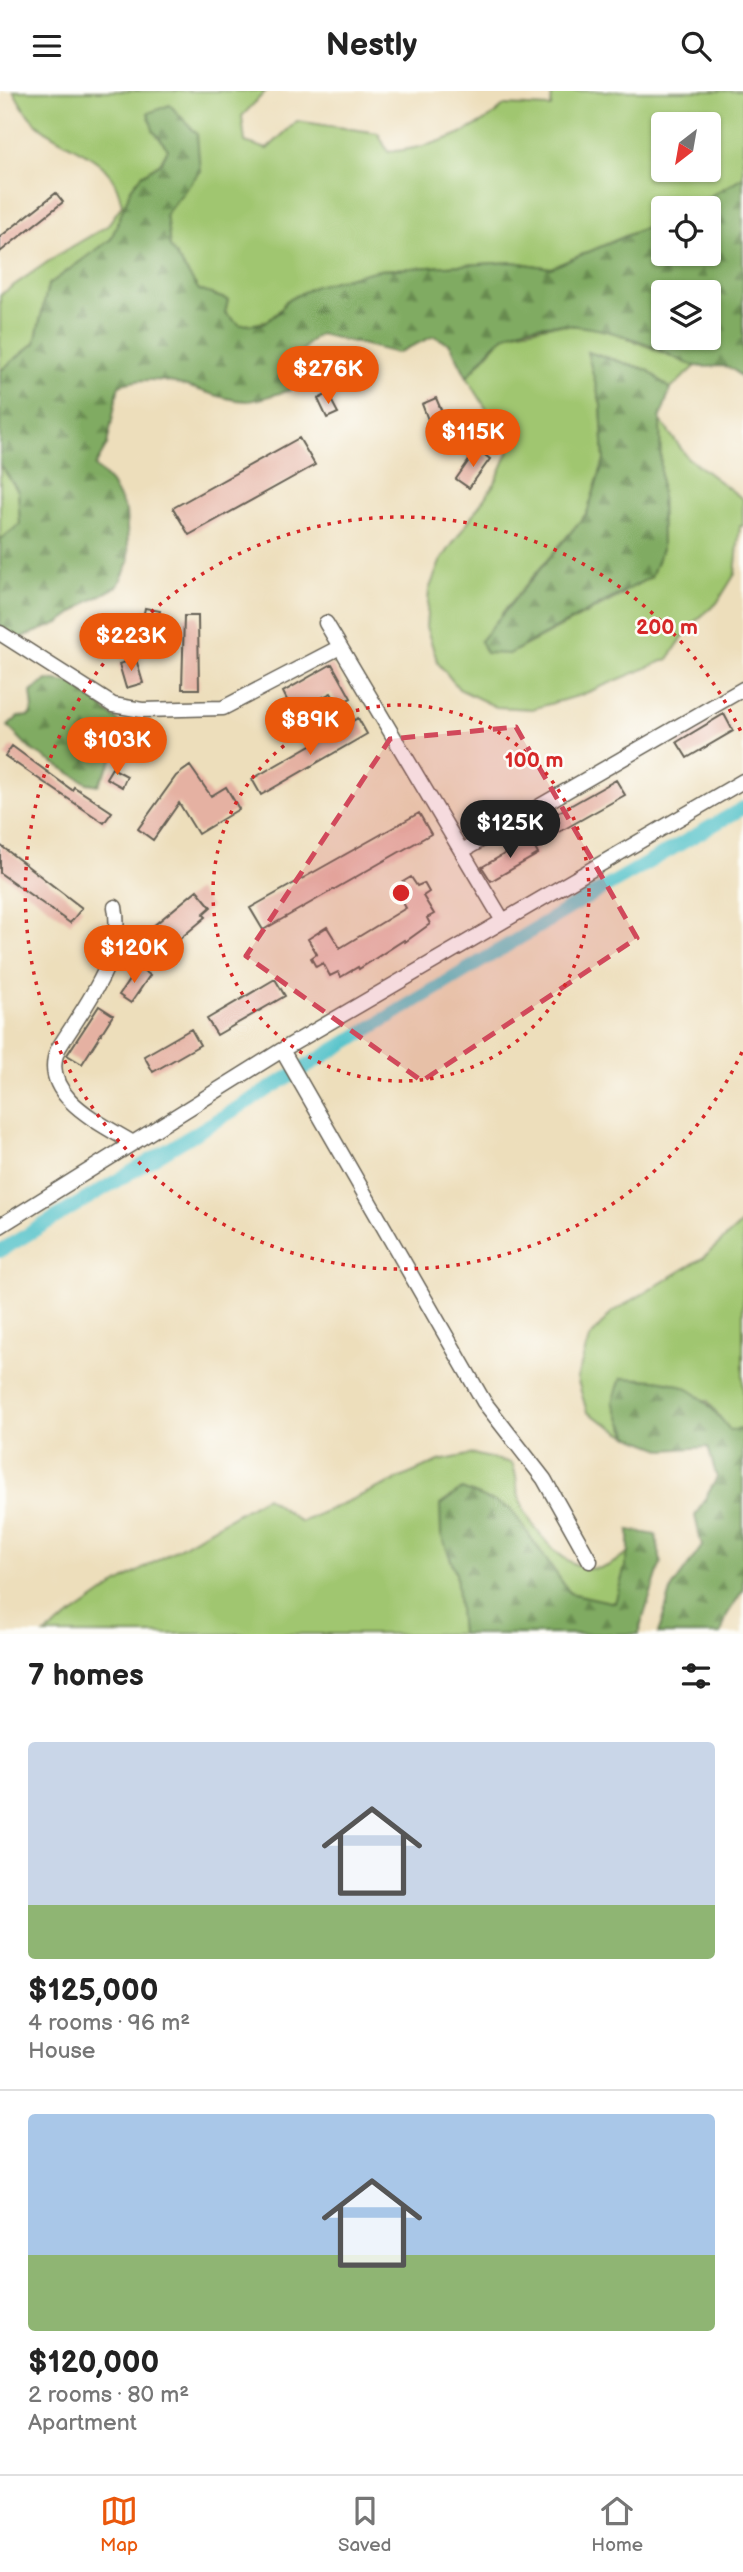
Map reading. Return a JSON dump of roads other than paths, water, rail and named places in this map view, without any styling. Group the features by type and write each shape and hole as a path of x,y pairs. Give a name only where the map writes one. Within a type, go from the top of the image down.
{"street":[{"path":"326,623 502,921"},
{"path":"0,633 113,705 142,710 223,708 246,699 341,647"},
{"path":"463,851 743,689"},
{"path":"0,1226 502,921 743,781"},
{"path":"116,908 117,929 110,957 58,1049 53,1074 63,1093 133,1143"},
{"path":"284,1054 484,1402 544,1479 590,1560"}],"waterway":[{"path":"0,1251 571,907 743,808"}]}
